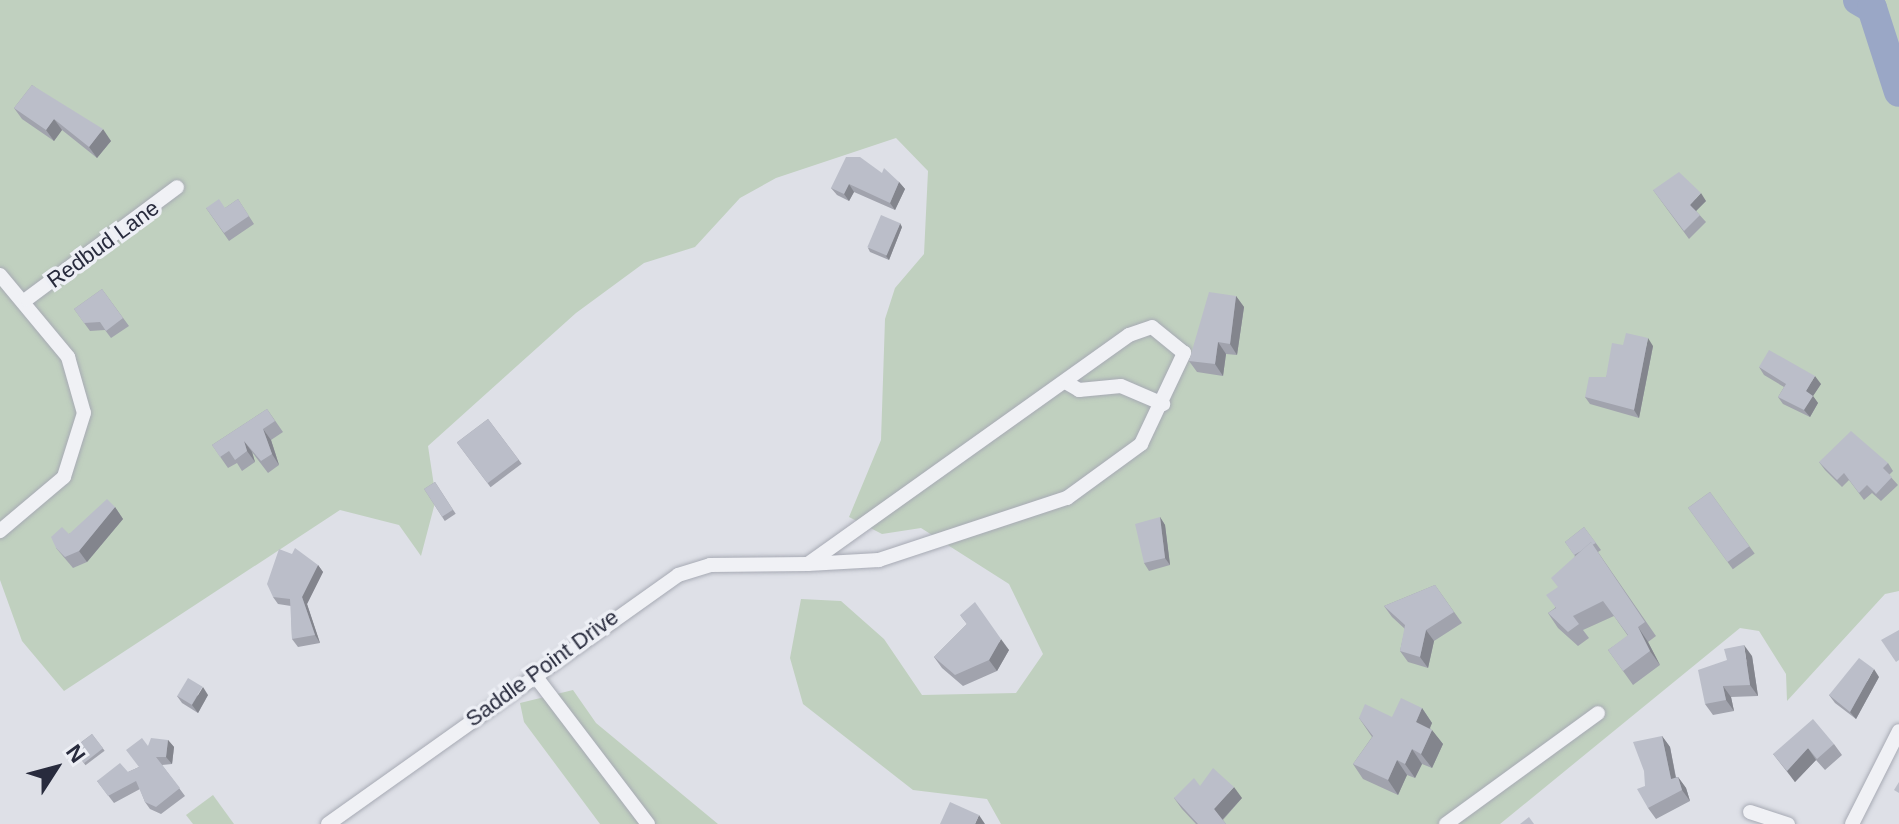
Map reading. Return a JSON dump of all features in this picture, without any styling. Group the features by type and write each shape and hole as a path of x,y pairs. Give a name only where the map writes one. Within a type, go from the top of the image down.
{"street":[{"name":"Redbud Lane","path":"27,299 177,187"},
{"path":"0,275 27,299 78,377 83,428 64,477 0,531"},
{"name":"Saddle Point Drive","path":"328,824 533,673 678,575 710,565 879,560 1067,498 1141,444 1163,404 1184,353 1152,327 1129,335 1067,383"},
{"path":"808,564 1067,383 1079,390 1121,386 1163,404"},
{"path":"533,673 648,824"},
{"path":"1446,824 1598,713"},
{"path":"1852,824 1899,731"},
{"path":"1750,812 1788,824"}],"green space":[{"path":"0,0 1899,0 1899,591 1885,594 1787,701 1786,674 1759,631 1740,628 1500,824 1001,824 987,799 913,790 803,704 790,658 801,599 841,601 884,639 922,695 1016,693 1043,654 1009,584 921,528 882,534 849,517 881,440 885,319 895,288 924,254 928,171 896,138 776,178 740,198 695,247 644,263 576,313 428,446 436,499 421,556 399,525 340,510 64,691 22,641 0,580"},
{"path":"573,690 596,723 718,824 600,824 524,722 520,703"},
{"path":"213,795 234,824 193,824 186,815"}],"building":[{"path":"32,85 103,129 89,147 54,119 46,130 14,108"},
{"path":"846,157 860,157 882,173 884,168 899,182 890,203 849,184 844,194 831,188"},
{"path":"1679,172 1701,193 1690,205 1700,215 1684,231 1653,190"},
{"path":"219,199 225,208 238,199 249,216 224,233 206,208"},
{"path":"881,215 900,223 887,255 867,247"},
{"path":"102,289 123,318 106,331 100,322 84,323 74,309"},
{"path":"1209,292 1236,296 1230,344 1218,342 1215,364 1189,361"},
{"path":"1626,333 1648,338 1634,410 1585,397 1589,377 1606,377 1612,343 1623,345"},
{"path":"1769,350 1815,376 1806,391 1813,396 1804,410 1778,397 1786,384 1759,367"},
{"path":"267,409 275,421 263,429 272,454 261,461 244,441 247,451 235,460 229,451 220,457 212,445"},
{"path":"488,419 519,460 488,483 457,442"},
{"path":"1851,431 1888,463 1883,468 1892,477 1876,494 1867,485 1859,493 1844,473 1837,480 1819,462"},
{"path":"435,482 453,510 442,517 424,489"},
{"path":"1710,492 1749,546 1728,562 1688,508"},
{"path":"107,499 115,507 79,551 65,557 51,537 62,527 69,534"},
{"path":"1160,517 1165,558 1144,563 1135,524"},
{"path":"1584,527 1596,543 1592,545 1591,542 1574,555 1565,542"},
{"path":"1591,542 1645,622 1638,627 1650,651 1623,671 1608,650 1628,635 1603,601 1573,616 1579,624 1568,632 1548,613 1556,608 1546,595 1558,587 1551,578"},
{"path":"295,548 318,565 302,597 315,635 292,639 290,599 273,597 267,584 279,549 292,554"},
{"path":"1435,585 1454,612 1426,630 1420,657 1400,651 1405,625 1384,606"},
{"path":"975,602 1001,639 989,660 955,675 934,657 967,624 960,615"},
{"path":"1899,630 1899,660 1896,662 1881,640"},
{"path":"1744,645 1750,685 1723,686 1726,700 1705,704 1698,670 1727,660 1724,649"},
{"path":"1859,658 1874,669 1850,712 1829,695"},
{"path":"188,678 203,687 192,705 177,696"},
{"path":"1401,698 1422,708 1416,722 1432,730 1421,754 1412,749 1405,764 1397,760 1388,780 1353,764 1373,736 1359,718 1365,704 1392,717"},
{"path":"1813,719 1834,744 1817,759 1808,748 1787,771 1773,754"},
{"path":"92,734 103,748 84,763 73,749"},
{"path":"1662,736 1671,779 1678,777 1682,790 1648,808 1637,789 1645,786 1644,771 1633,742"},
{"path":"142,738 148,746 151,738 168,740 166,757 156,757 180,788 156,807 145,802 136,781 108,796 97,781 120,763 128,772 139,767 126,750"},
{"path":"1213,768 1234,787 1214,809 1226,824 1198,824 1174,798 1194,778 1200,786"},
{"path":"950,802 979,815 975,824 940,824"},
{"path":"1529,817 1534,824 1520,824"}],"waterway":[{"path":"1858,0 1872,8 1899,92"}]}
